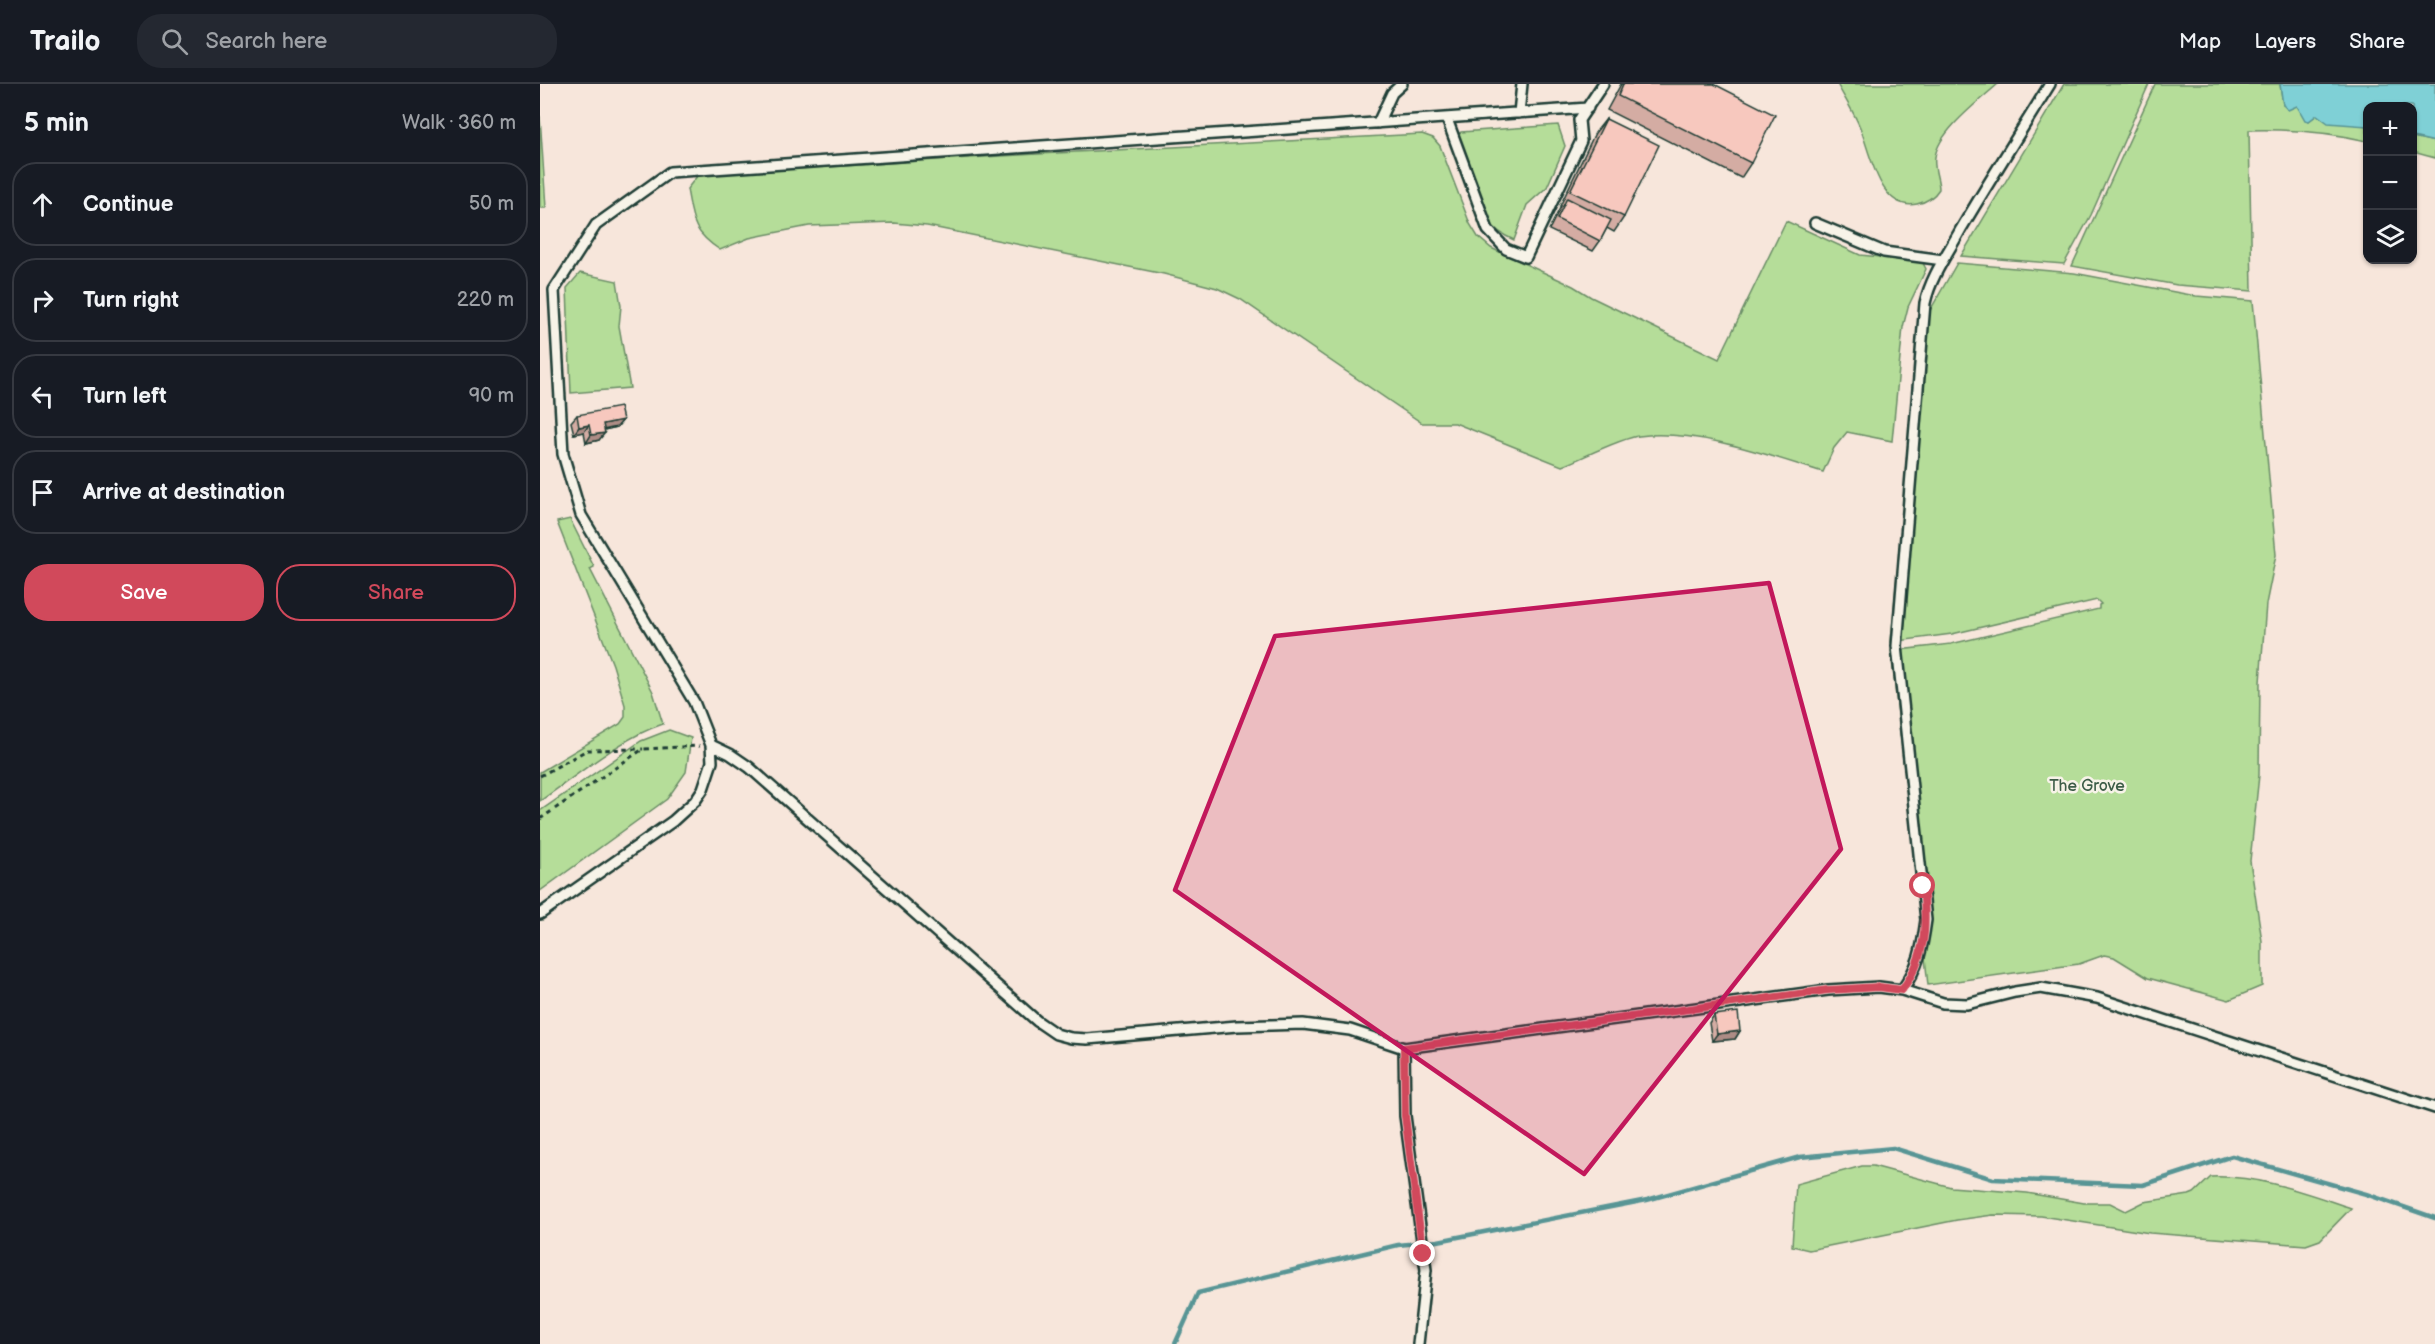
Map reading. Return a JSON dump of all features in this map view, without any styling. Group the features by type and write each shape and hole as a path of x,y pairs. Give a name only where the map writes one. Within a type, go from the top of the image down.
{"lane":[{"path":"1378,123 1392,93 1402,84"},
{"path":"1519,113 1522,84"},
{"path":"1447,119 1488,230 1506,249 1526,257 1581,141 1580,120 1603,84"},
{"path":"1902,990 1914,973 1920,958 1926,920 1897,646 1925,303 1928,288 1943,260 2050,84"},
{"path":"540,914 654,836 695,801 703,789 712,762 711,745 694,702 581,516 563,454 554,290 596,225 670,172 1588,108"},
{"path":"1815,223 1884,252 1943,260"},
{"path":"711,745 749,767 994,985 1056,1035 1087,1039 1237,1026 1313,1025 1350,1030 1404,1048 1817,992 1879,987 1902,990 1943,1003 1966,1004 2041,988 2069,991 2097,998 2435,1108"},
{"path":"1404,1048 1405,1116 1426,1270 1419,1344"}],"path":[{"path":"540,776 587,750 711,745"},
{"path":"540,819 643,749"}],"highlighted area":[{"path":"1769,583 1841,849 1584,1174 1175,890 1275,636"}],"green space":[{"path":"1837,84 1998,84 1960,118 1943,137 1935,157 1939,189 1924,202 1904,204 1884,189 1859,125"},
{"path":"2064,84 2149,84 2091,215 2064,264 1961,256"},
{"path":"2155,84 2280,84 2283,105 2297,106 2309,121 2317,115 2363,125 2363,140 2309,132 2249,130 2252,291 2177,285 2072,266"},
{"path":"540,116 546,208 540,208"},
{"path":"1558,125 1565,146 1547,187 1527,205 1514,240 1492,226 1486,219 1457,135 1461,132"},
{"path":"1422,134 1433,138 1440,146 1470,224 1478,237 1491,248 1719,359 1786,221 1860,255 1922,261 1926,269 1908,307 1903,327 1892,441 1847,432 1834,448 1823,472 1732,445 1684,436 1661,435 1631,438 1562,466 1455,423 1422,423 1240,299 1217,288 1164,274 927,226 894,223 809,226 749,238 720,250 704,237 695,224 687,189 698,175 1000,156"},
{"path":"2417,138 2435,142 2435,158 2417,153"},
{"name":"The Grove","path":"1957,263 2074,273 2196,296 2253,301 2276,555 2266,604 2260,682 2259,775 2250,861 2262,941 2262,986 2229,1000 2148,978 2114,957 2104,955 2079,964 1928,985 1891,651 1951,644 2099,609 2101,604 2097,600 1952,634 1891,642 1919,330"},
{"path":"580,273 617,281 621,306 619,326 630,388 571,393 567,288"},
{"path":"570,519 594,567 590,569 653,692 663,724 631,738 599,758 540,801 540,772 620,724 625,717 625,705 613,665 557,522"},
{"path":"669,730 691,738 686,772 667,799 540,891 540,811 641,741"},
{"path":"1862,1166 1873,1166 1951,1187 2027,1193 2084,1203 2110,1203 2126,1211 2144,1202 2194,1193 2211,1177 2265,1182 2351,1208 2320,1240 2306,1245 2150,1233 2041,1216 1993,1215 1957,1220 1809,1250 1792,1246 1796,1184"}],"water":[{"path":"2280,84 2435,84 2435,142 2417,138 2417,102 2363,102 2363,126 2328,123 2317,115 2309,121 2305,120 2297,106 2288,110 2283,105"}],"building":[{"path":"1623,84 1714,84 1775,115 1751,163 1618,96"},
{"path":"1606,119 1659,145 1624,217 1570,191"},
{"path":"1567,198 1611,220 1600,241 1557,219"},
{"path":"620,407 623,420 603,424 605,433 591,435 589,425 579,427 577,415"},
{"path":"1738,1012 1740,1031 1717,1034 1714,1015"}],"waterway":[{"path":"1175,1344 1198,1293 1398,1245 1438,1241 1647,1200 1800,1157 1893,1148 1993,1179 2143,1185 2232,1156 2366,1194 2435,1218"}],"route":[{"path":"1423,1254 1405,1116 1404,1048 1828,990 1879,987 1902,990 1914,973 1920,958 1926,920 1923,886"}]}
